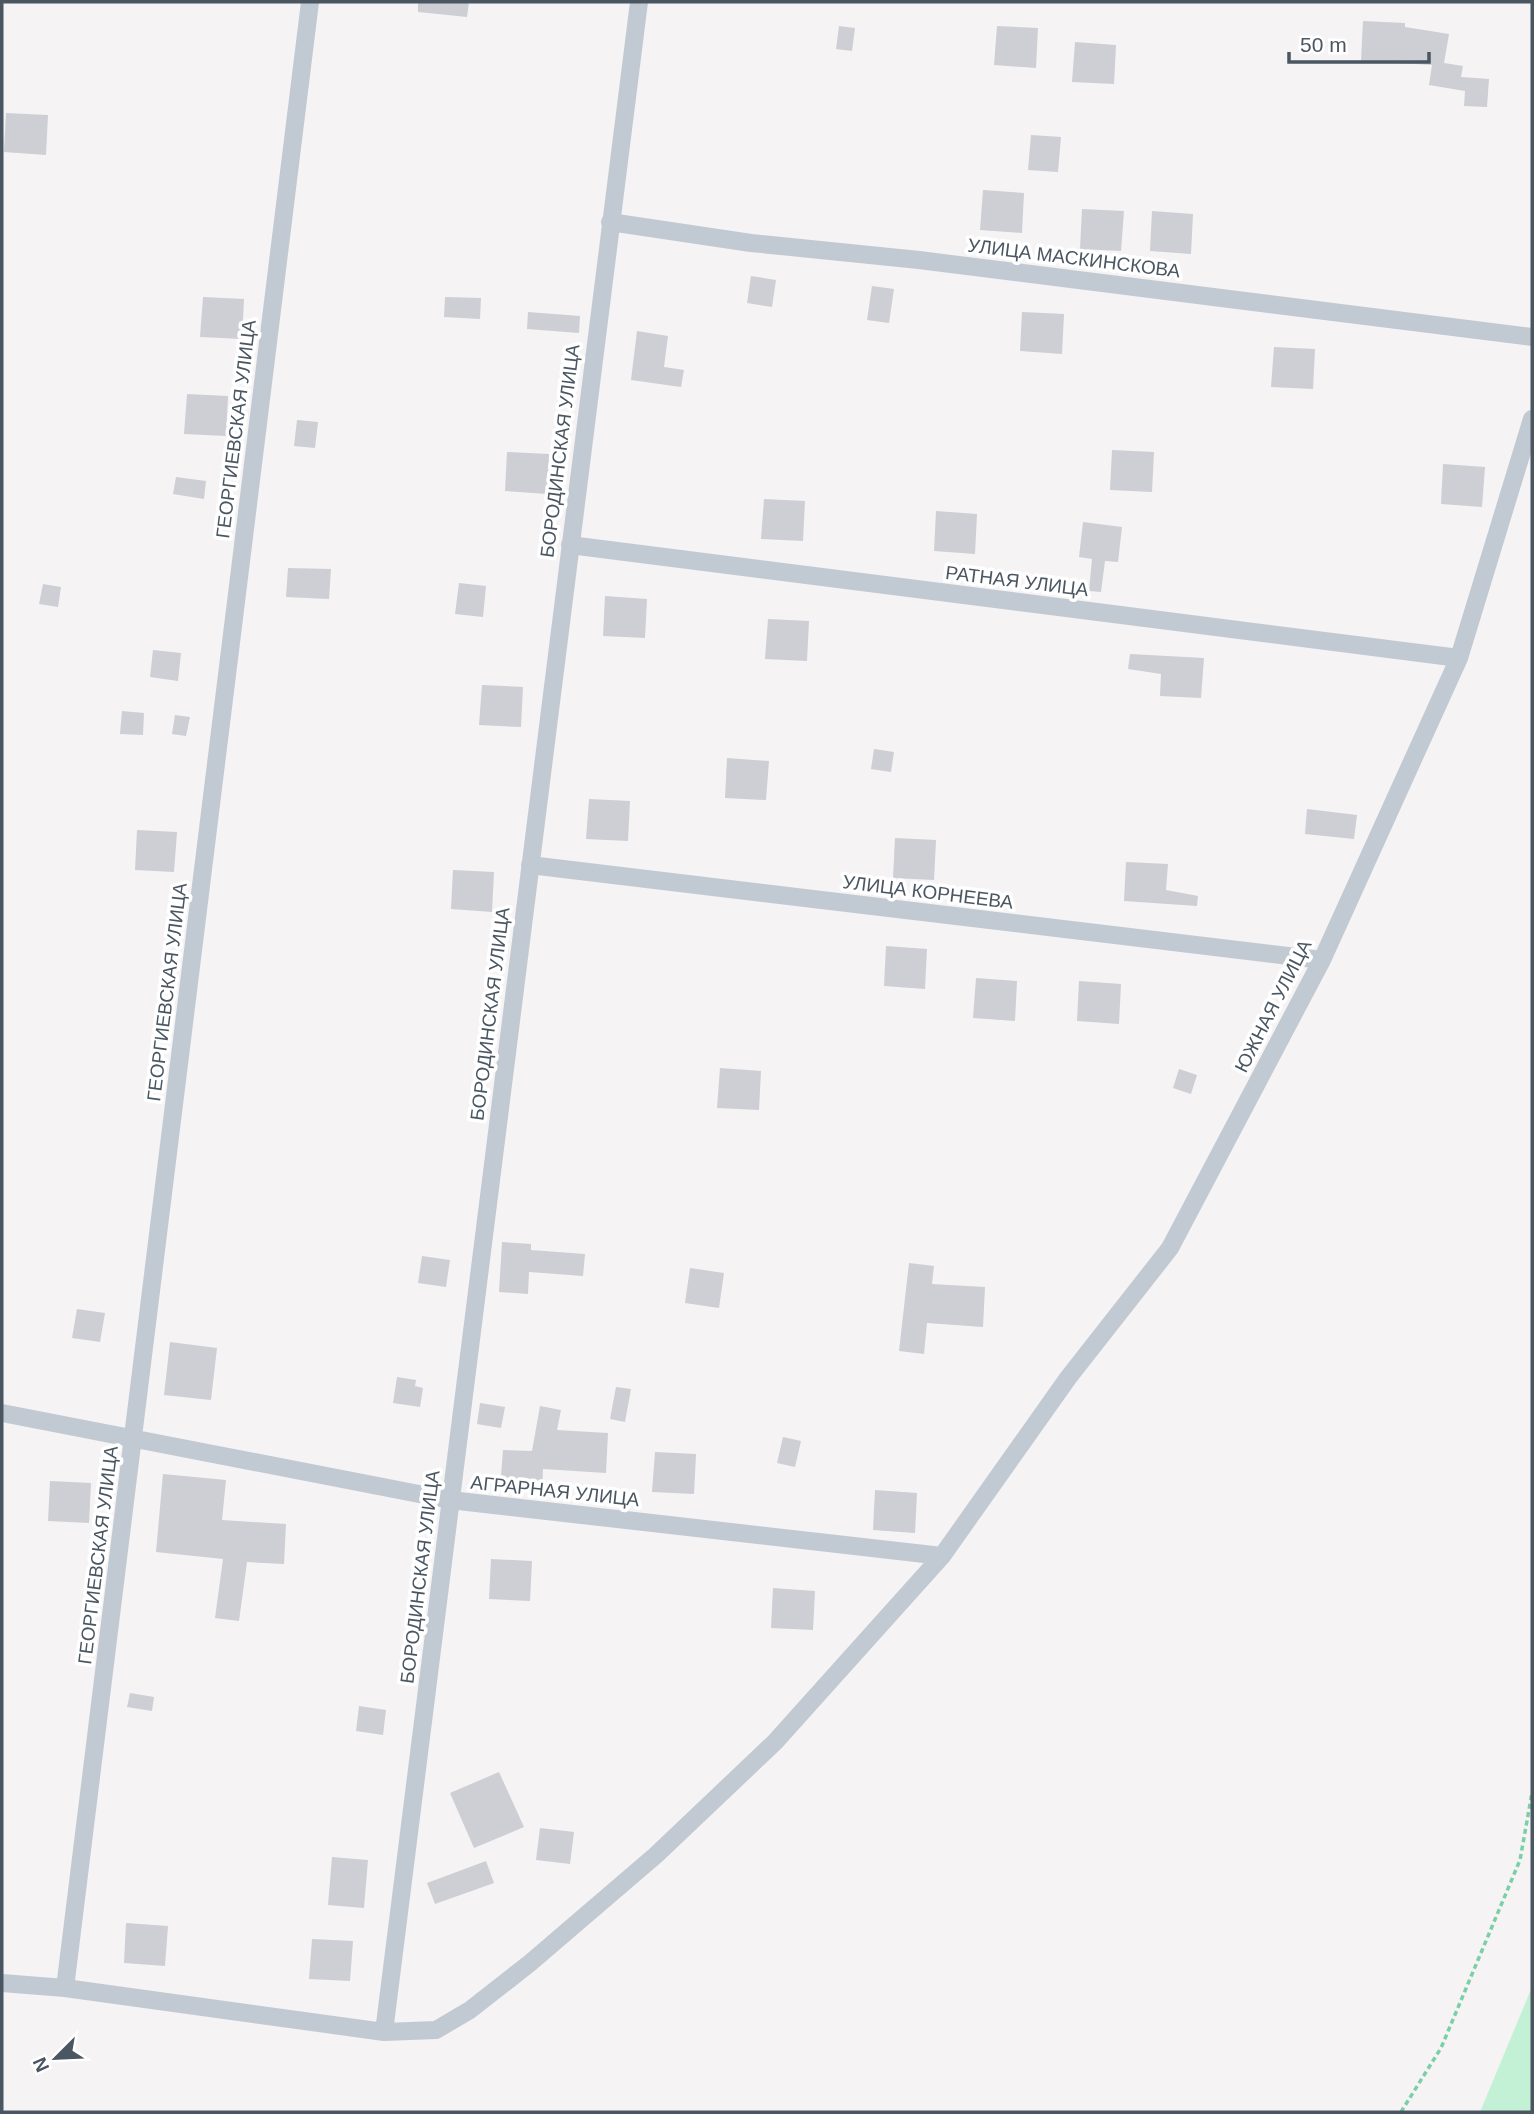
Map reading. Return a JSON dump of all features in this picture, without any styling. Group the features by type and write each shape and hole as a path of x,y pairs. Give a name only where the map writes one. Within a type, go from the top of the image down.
{"street":[{"name":"ГЕОРГИЕВСКАЯ УЛИЦА","path":"65,1988 310,2"},
{"name":"БОРОДИНСКАЯ УЛИЦА","path":"384,2032 639,2"},
{"name":"УЛИЦА МАСКИНСКОВА","path":"610,222 751,243 919,260 1532,337"},
{"name":"ЮЖНАЯ УЛИЦА","path":"2,1983 65,1988 384,2032 436,2030 470,2010 530,1963 656,1855 775,1742 942,1556 1068,1378 1170,1248 1322,960 1458,658 1532,419"},
{"name":"РАТНАЯ УЛИЦА","path":"570,545 1458,658"},
{"name":"УЛИЦА КОРНЕЕВА","path":"530,865 1322,960"},
{"name":"АГРАРНАЯ УЛИЦА","path":"2,1413 450,1500 942,1556"}],"path":[{"path":"1401,2112 1441,2048 1520,1860 1532,1793"}],"green space":[{"path":"1532,1987 1532,2112 1480,2112"}],"building":[{"path":"418,2 469,2 467,17 418,12"},
{"path":"1363,21 1405,23 1405,27 1449,34 1444,63 1463,66 1461,77 1489,79 1487,107 1464,106 1465,91 1429,85 1432,65 1361,61"},
{"path":"839,26 855,28 852,51 836,49"},
{"path":"997,26 1038,28 1036,68 994,65"},
{"path":"1075,42 1116,45 1114,84 1072,82"},
{"path":"6,113 48,115 46,155 4,152"},
{"path":"1031,135 1061,137 1058,172 1028,170"},
{"path":"983,190 1024,193 1022,233 980,230"},
{"path":"1082,209 1124,211 1121,251 1080,249"},
{"path":"1152,211 1193,214 1191,254 1150,251"},
{"path":"751,276 776,280 772,307 747,303"},
{"path":"872,286 894,289 889,323 867,320"},
{"path":"203,297 244,299 242,339 200,337"},
{"path":"445,297 481,298 480,319 444,317"},
{"path":"528,312 580,316 579,333 527,329"},
{"path":"1022,312 1064,314 1062,354 1020,351"},
{"path":"637,331 668,336 664,367 684,370 681,387 631,380"},
{"path":"1274,347 1315,349 1313,389 1271,387"},
{"path":"187,394 228,396 226,436 184,434"},
{"path":"297,420 318,422 315,448 294,446"},
{"path":"1112,450 1154,452 1152,492 1110,490"},
{"path":"507,452 549,454 547,494 505,491"},
{"path":"1443,464 1485,467 1482,507 1441,504"},
{"path":"176,477 206,481 204,499 173,494"},
{"path":"764,499 805,501 803,541 761,539"},
{"path":"936,511 977,514 975,554 934,551"},
{"path":"1083,522 1122,527 1118,562 1105,561 1101,592 1089,591 1092,559 1079,557"},
{"path":"288,568 331,569 329,599 286,597"},
{"path":"459,583 486,586 483,617 455,614"},
{"path":"43,584 61,587 58,607 39,604"},
{"path":"605,596 647,599 645,638 603,636"},
{"path":"768,619 809,621 807,661 765,659"},
{"path":"153,650 181,653 178,681 150,677"},
{"path":"1130,654 1204,658 1201,698 1160,696 1161,674 1128,669"},
{"path":"482,685 523,687 521,727 479,725"},
{"path":"122,711 144,713 143,735 120,734"},
{"path":"175,715 190,717 186,736 172,734"},
{"path":"874,749 894,752 891,772 871,769"},
{"path":"727,758 769,761 766,800 725,798"},
{"path":"589,799 630,801 628,841 586,839"},
{"path":"1307,809 1357,815 1354,839 1305,834"},
{"path":"137,830 177,832 174,872 135,870"},
{"path":"895,838 936,840 934,880 893,878"},
{"path":"1126,862 1168,864 1166,890 1198,896 1197,906 1124,901"},
{"path":"453,870 494,872 492,912 451,909"},
{"path":"886,946 927,949 925,989 884,986"},
{"path":"976,978 1017,981 1015,1021 973,1018"},
{"path":"1079,981 1121,984 1119,1024 1077,1021"},
{"path":"720,1068 761,1071 759,1110 717,1108"},
{"path":"1179,1069 1197,1075 1191,1094 1173,1088"},
{"path":"502,1242 531,1244 531,1250 585,1254 583,1276 529,1272 528,1294 499,1292"},
{"path":"422,1256 450,1260 446,1287 418,1283"},
{"path":"909,1263 934,1266 932,1284 985,1287 983,1327 927,1323 924,1354 899,1351"},
{"path":"690,1268 724,1273 719,1308 685,1303"},
{"path":"77,1309 105,1313 100,1342 72,1338"},
{"path":"170,1342 217,1348 211,1400 164,1395"},
{"path":"397,1377 416,1380 415,1386 423,1388 420,1407 393,1403"},
{"path":"616,1387 631,1389 625,1422 610,1419"},
{"path":"480,1403 505,1407 501,1428 477,1424"},
{"path":"540,1406 561,1410 557,1430 608,1433 606,1473 543,1469 542,1492 500,1489 503,1450 532,1451"},
{"path":"783,1437 801,1441 795,1467 777,1463"},
{"path":"655,1452 696,1454 694,1494 652,1492"},
{"path":"163,1474 226,1480 222,1520 286,1524 284,1564 247,1562 239,1621 215,1618 223,1559 156,1552"},
{"path":"50,1481 91,1483 89,1523 48,1521"},
{"path":"875,1490 917,1493 915,1533 873,1530"},
{"path":"491,1559 532,1561 530,1601 489,1599"},
{"path":"773,1588 815,1591 813,1630 771,1628"},
{"path":"130,1693 154,1697 152,1711 127,1707"},
{"path":"359,1706 386,1710 383,1735 356,1731"},
{"path":"499,1772 524,1827 474,1848 450,1793"},
{"path":"540,1828 574,1832 570,1864 536,1860"},
{"path":"332,1857 368,1860 364,1908 328,1905"},
{"path":"486,1861 494,1883 435,1904 427,1883"},
{"path":"126,1923 168,1926 165,1966 124,1963"},
{"path":"312,1939 353,1941 350,1981 309,1979"}]}
